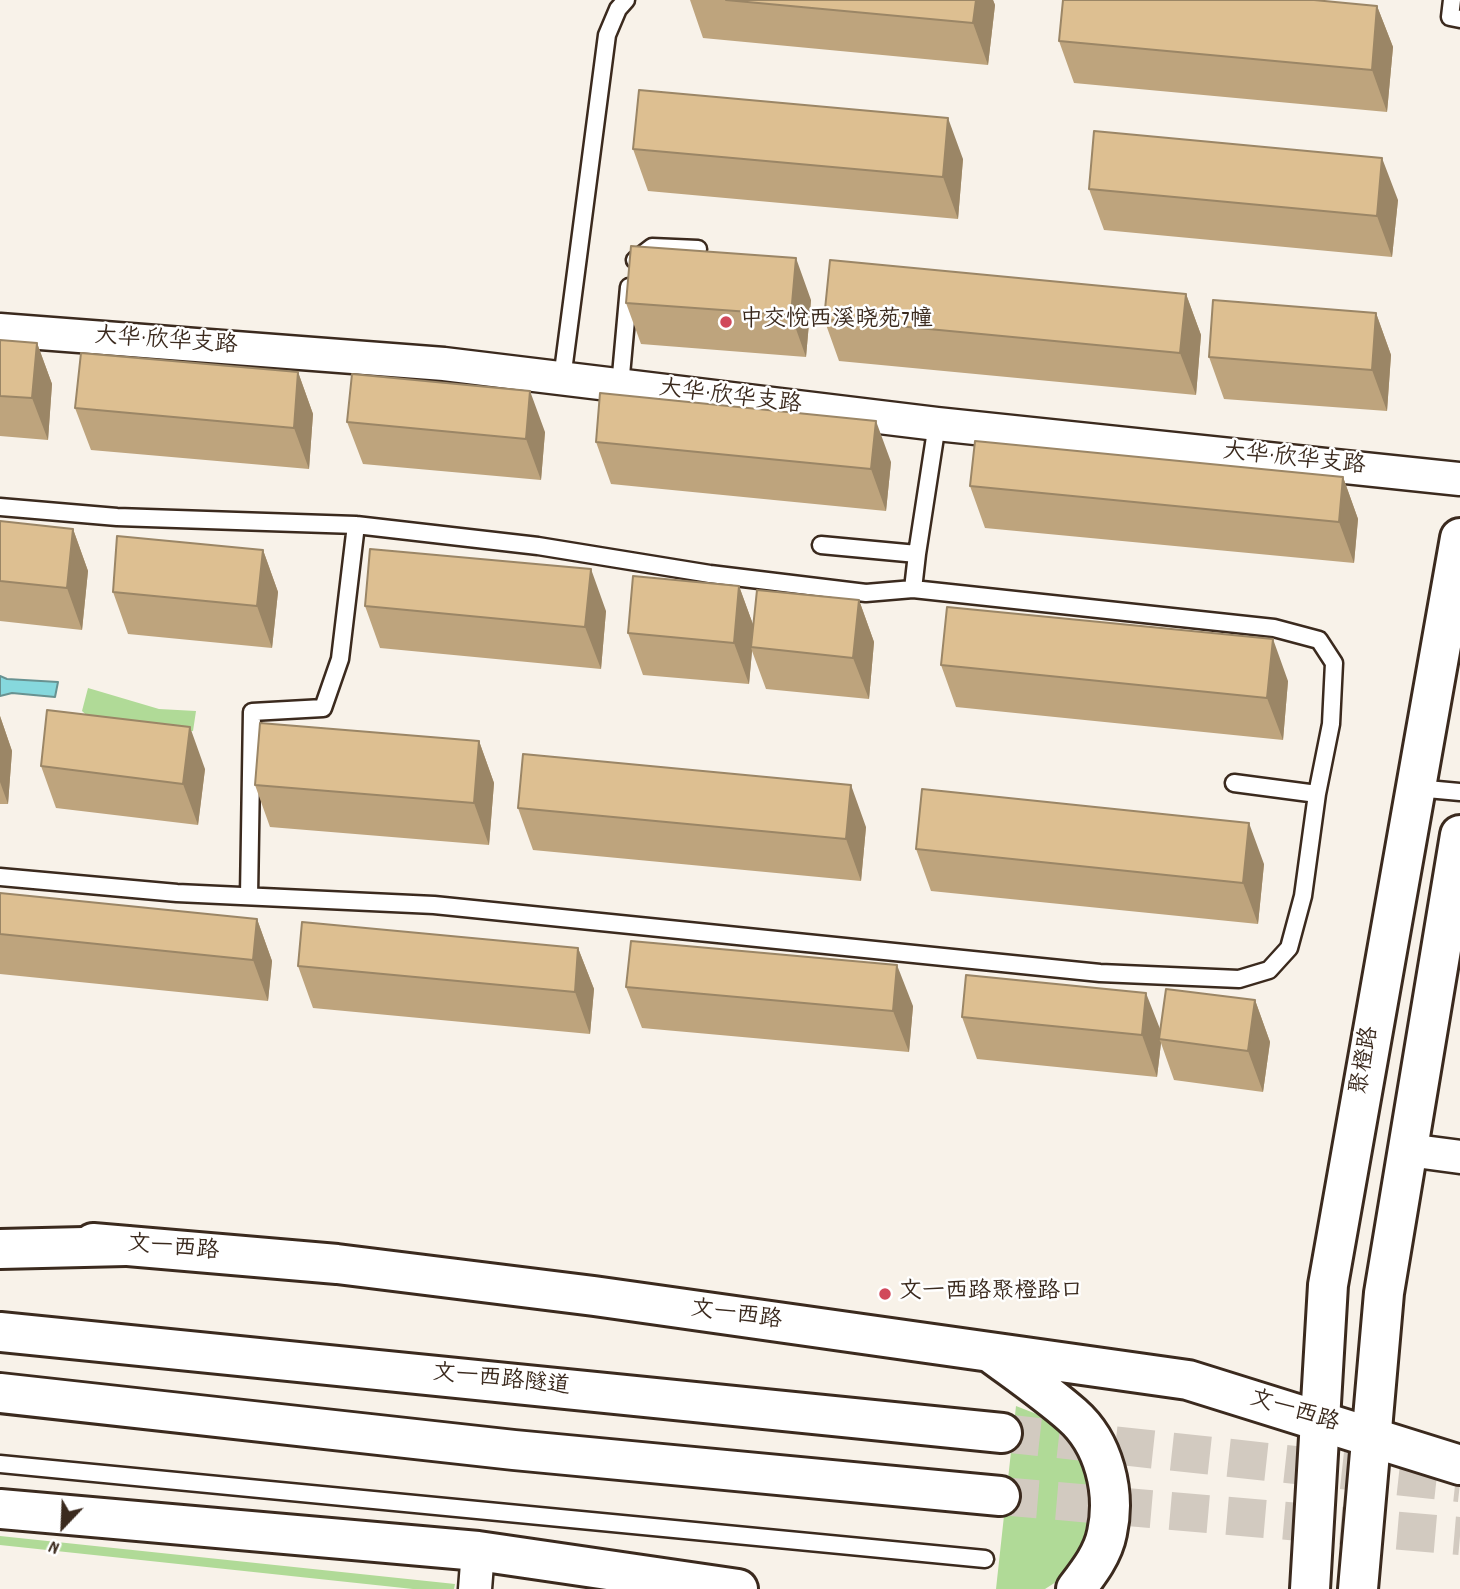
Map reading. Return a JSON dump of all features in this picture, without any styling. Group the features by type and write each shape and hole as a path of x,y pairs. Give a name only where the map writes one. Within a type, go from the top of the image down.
{"main road":[{"name":"聚橙路","path":"1310,1589 1328,1285 1460,538"},
{"path":"1358,1589 1384,1293 1460,835"},
{"name":"文一西路","path":"0,1234 337,1264 1188,1380 1460,1465"},
{"path":"0,1249 126,1247"},
{"name":"文一西路隧道","path":"0,1332 1002,1433"},
{"path":"990,1352 1073,1416 1090,1437 1102,1462 1110,1492 1107,1534 1094,1565 1076,1589"},
{"path":"0,1392 514,1450 1000,1496"},
{"path":"0,1509 478,1551 738,1589"}],"street":[{"name":"大华·欣华支路","path":"0,330 444,365 937,424 1460,479"},
{"path":"1408,1150 1460,1157"},
{"path":"475,1589 478,1551"}],"lane":[{"path":"562,379 607,35 618,9 626,0"},
{"path":"1451,0 1450,17 1460,19"},
{"path":"620,386 631,263 652,247 698,249"},
{"path":"913,589 937,424"},
{"path":"0,507 117,517 356,525 538,546 710,574 866,593 913,589 1274,628 1319,640 1334,663 1331,724 1317,793 1303,896 1289,948 1269,970 1240,979 1100,973 434,905 177,893 0,877"},
{"path":"249,897 253,712 323,708 340,659 356,525"},
{"path":"821,545 916,554"},
{"path":"1234,783 1317,793"},
{"path":"1416,788 1460,792"},
{"path":"0,1464 985,1559"}],"green space":[{"path":"88,688 159,709 196,711 193,731 166,734 95,723 82,711"},
{"path":"1016,1406 1052,1420 1083,1448 1095,1490 1092,1542 1067,1575 1045,1589 996,1589"},
{"path":"0,1536 455,1584 454,1589 413,1589 0,1545"}],"water":[{"path":"0,676 7,679 58,682 55,697 12,693 0,696"}],"building":[{"path":"726,0 976,0 973,23"},
{"path":"1063,0 1314,0 1377,6 1372,70 1059,41"},
{"path":"639,90 948,118 943,177 633,149"},
{"path":"1094,131 1382,158 1377,216 1089,189"},
{"path":"631,246 796,258 791,315 626,303"},
{"path":"830,260 1186,294 1180,353 824,319"},
{"path":"1213,300 1376,313 1372,370 1209,357"},
{"path":"0,340 37,343 32,398 0,396"},
{"path":"81,353 298,372 294,428 75,408"},
{"path":"352,374 530,391 526,439 347,422"},
{"path":"600,393 876,421 871,469 596,442"},
{"path":"975,441 1343,477 1339,522 970,486"},
{"path":"0,521 73,529 67,588 0,581"},
{"path":"117,536 263,550 257,606 113,592"},
{"path":"370,549 591,569 585,627 365,606"},
{"path":"633,576 739,586 734,643 628,633"},
{"path":"757,590 859,600 853,658 751,647"},
{"path":"947,607 1273,639 1267,698 941,665"},
{"path":"47,710 190,727 183,784 41,766"},
{"path":"260,723 479,741 474,803 255,785"},
{"path":"523,754 851,785 846,839 518,808"},
{"path":"922,789 1249,823 1243,883 916,849"},
{"path":"0,893 257,919 253,960 0,934"},
{"path":"302,922 578,948 575,992 298,966"},
{"path":"631,941 897,965 893,1011 626,987"},
{"path":"966,975 1146,993 1142,1035 962,1017"},
{"path":"1166,989 1255,1000 1248,1051 1159,1039"}],"tunnel":[{"path":"1002,1433 1460,1483"},
{"path":"1000,1496 1460,1536"}],"place":[{"name":"中交悦西溪晓苑7幢","path":"726,322"},
{"name":"文一西路聚橙路口","path":"885,1294"}]}
